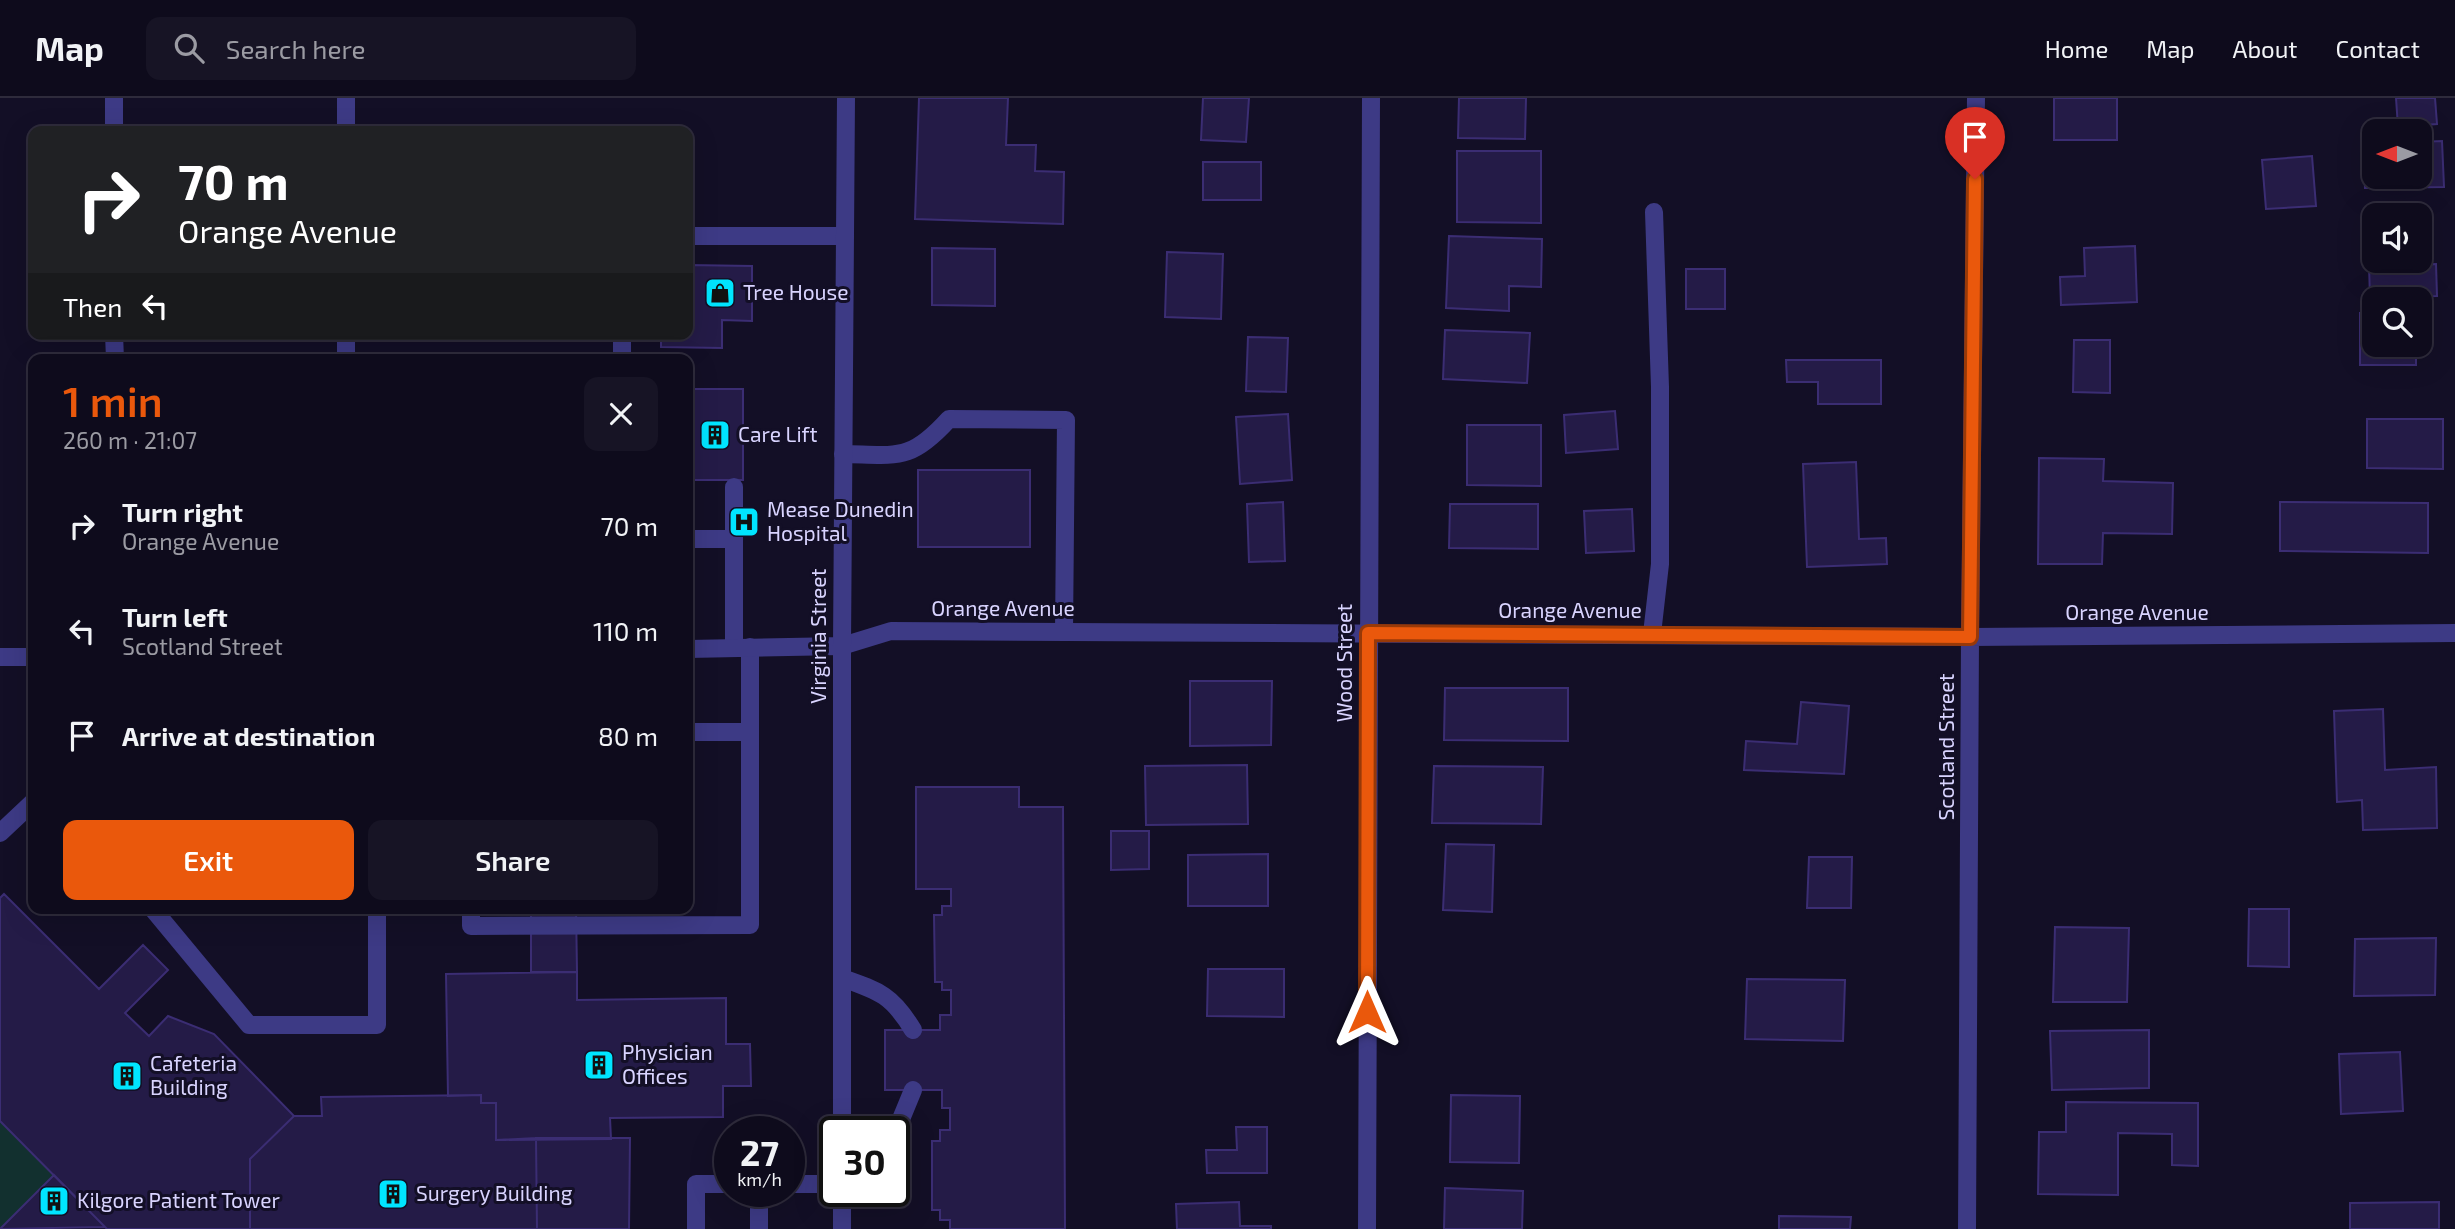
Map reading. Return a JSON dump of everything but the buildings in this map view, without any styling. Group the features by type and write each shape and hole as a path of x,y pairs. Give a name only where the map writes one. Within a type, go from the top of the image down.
{"street":[{"path":"114,98 114,126"},
{"path":"345,98 346,126"},
{"name":"Virginia Street","path":"842,1116 846,98"},
{"name":"Wood Street","path":"1367,1229 1371,98"},
{"name":"Scotland Street","path":"1967,1229 1976,98"},
{"path":"1652,634 1660,564 1660,387 1654,212"},
{"path":"693,236 845,236"},
{"path":"843,454 902,455 928,442 950,419 1066,420 1064,632"},
{"path":"471,914 471,926 750,925 750,732 734,539 734,487"},
{"path":"693,539 734,539"},
{"name":"Orange Avenue","path":"693,649 842,646 891,631 1970,637 2455,633"},
{"path":"0,657 28,657"},
{"path":"693,732 750,732"},
{"path":"0,833 28,807"},
{"path":"157,914 249,1025 377,1025 377,914"},
{"path":"842,978 888,996 914,1030"},
{"path":"903,1116 914,1090"},
{"path":"696,1229 696,1184 714,1184"},
{"path":"759,1207 759,1229"},
{"path":"842,1207 842,1229"}],"green space":[{"path":"0,1121 54,1175 0,1229"}],"place":[{"name":"Tree House","path":"720,293"},
{"name":"Care Lift","path":"715,435"},
{"name":"Mease Dunedin Hospital","path":"744,522"},
{"name":"Physician Offices","path":"599,1065"},
{"name":"Cafeteria Building","path":"127,1076"},
{"name":"Surgery Building","path":"393,1194"},
{"name":"Kilgore Patient Tower","path":"54,1201"}],"route":[{"path":"1367,1012 1368,633 1970,637 1975,179"}]}
